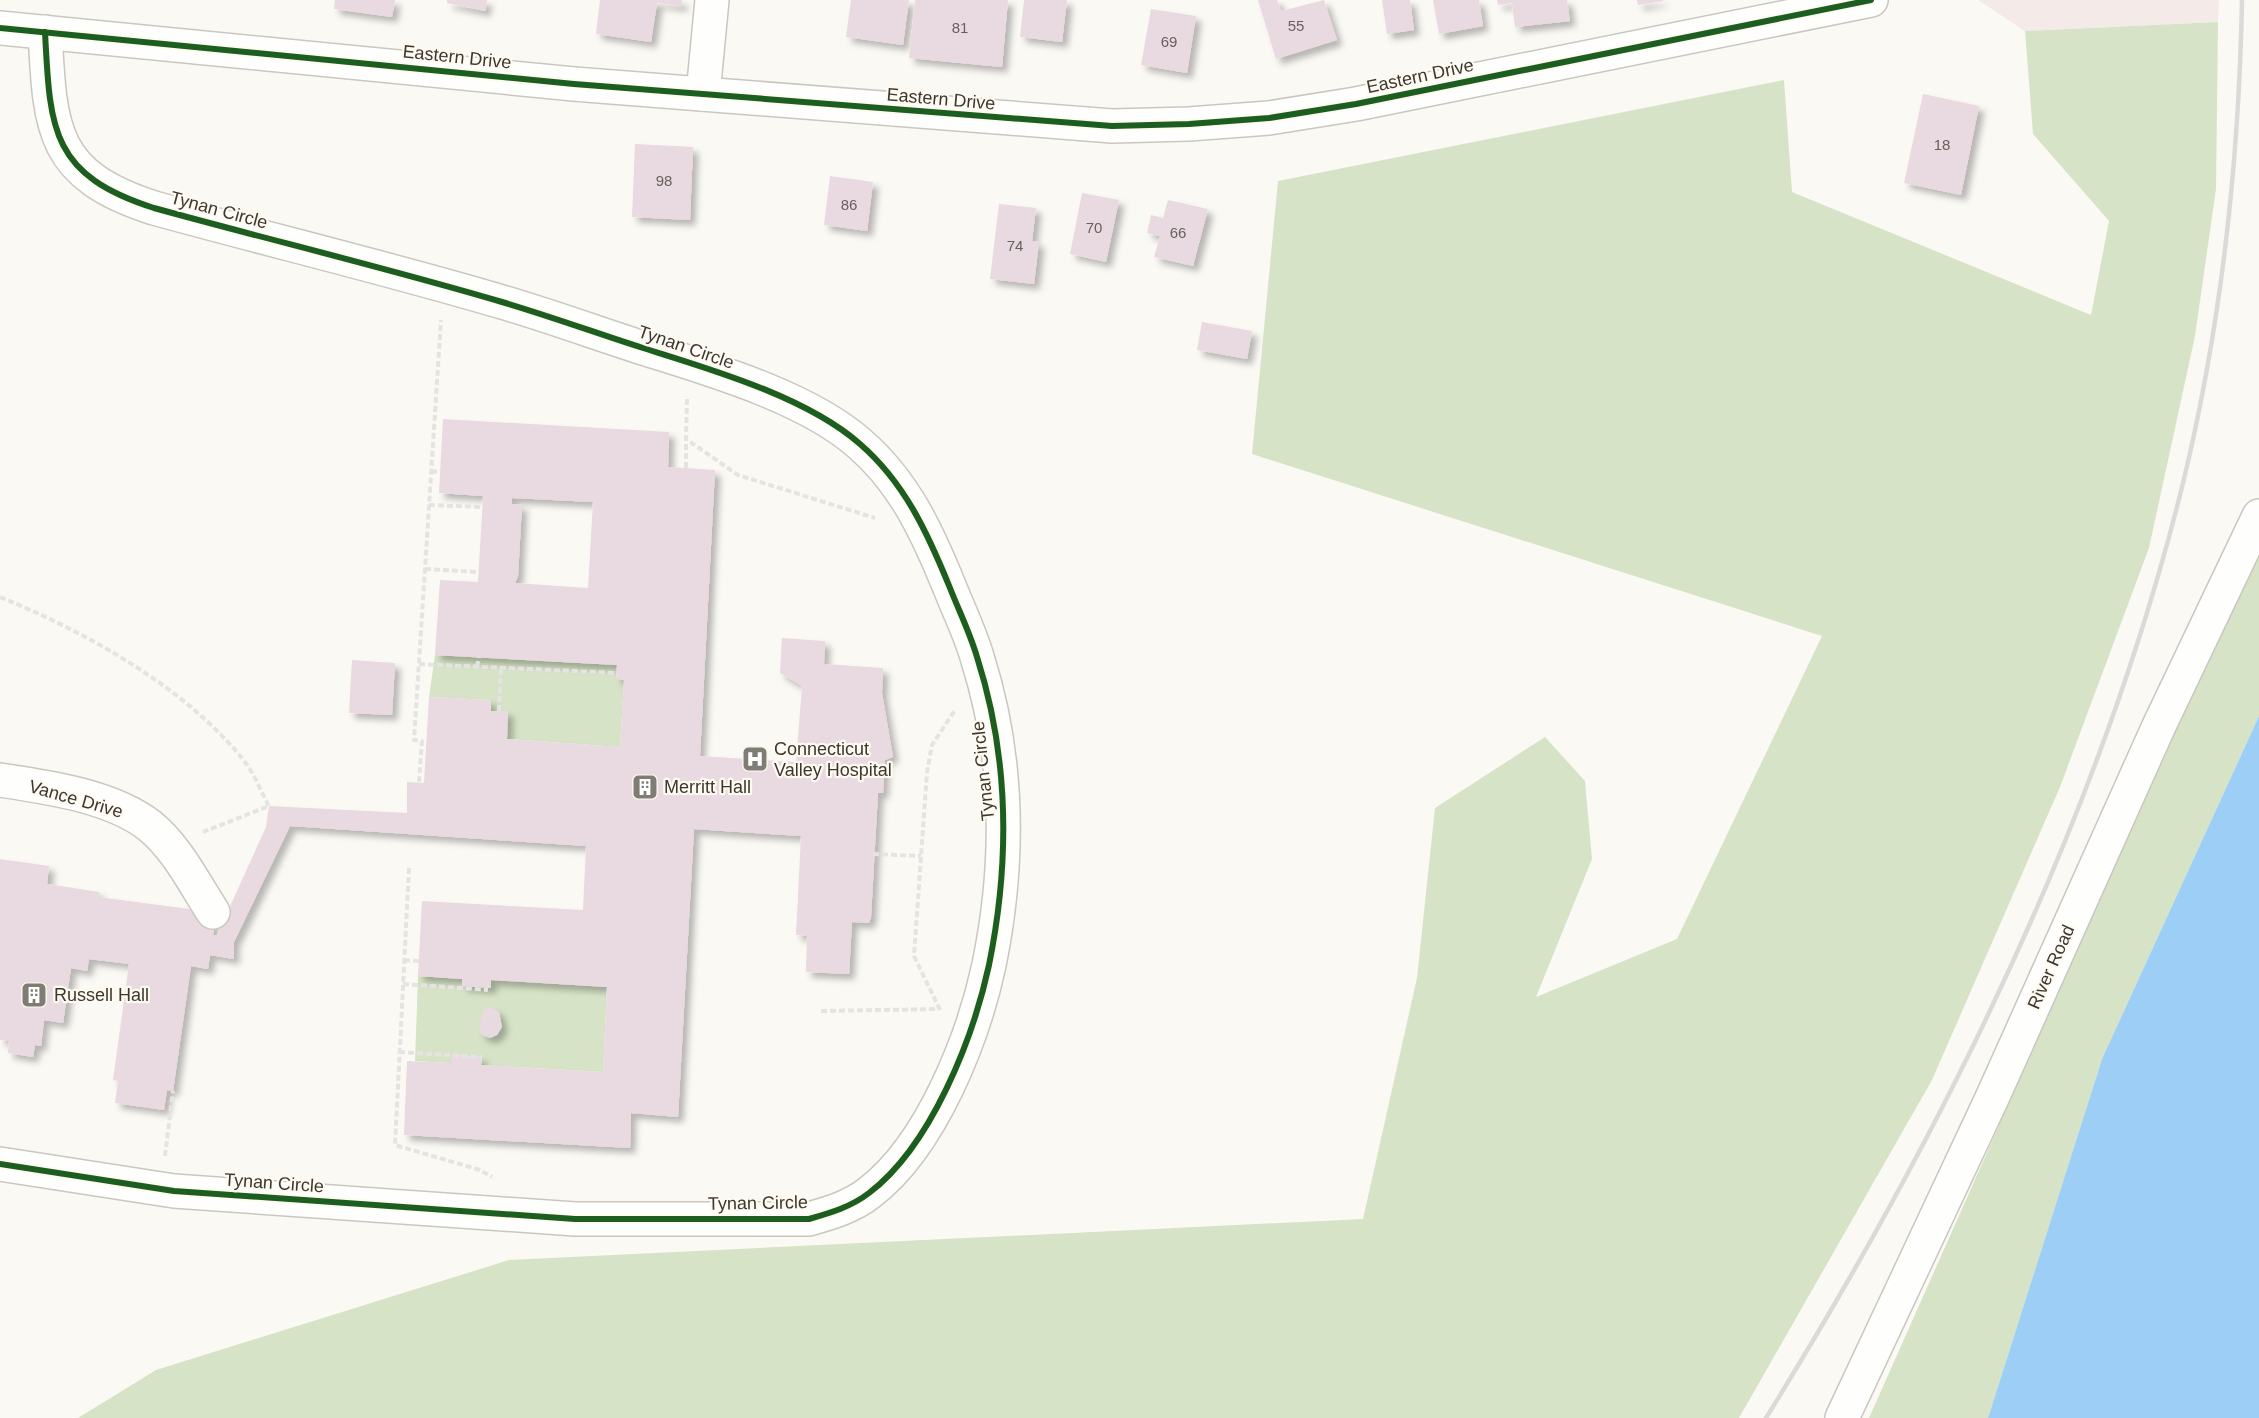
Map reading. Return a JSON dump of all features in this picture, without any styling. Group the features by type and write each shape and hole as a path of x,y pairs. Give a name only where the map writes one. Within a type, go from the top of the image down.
{"street":[{"path":"703,94 712,0"},
{"name":"Eastern Drive","path":"0,28 703,94 1112,126 1189,124 1269,118 1356,104 1871,0"},
{"name":"Tynan Circle","path":"0,1164 174,1191 575,1219 809,1219 839,1210 867,1195 891,1174 913,1148 942,1098 964,1044 986,979 1003,876 999,752 990,701 976,654 928,534 906,496 858,442 834,425 782,398 688,362 504,302 154,208 108,191 74,163 56,132 48,96 45,32"},
{"name":"River Road","path":"1842,1418 1988,1107 2158,728 2259,516"},
{"name":"Vance Drive","path":"0,780 43,787 118,807 150,826 167,846 213,912"}],"path":[{"path":"419,782 422,741 414,740 443,286"},
{"path":"686,468 688,362"},
{"path":"686,439 738,475 928,534"},
{"path":"431,472 440,471"},
{"path":"429,505 482,507"},
{"path":"425,569 478,572"},
{"path":"0,597 38,612 142,671 194,707 246,763 269,806 167,846"},
{"path":"477,667 478,657"},
{"path":"419,664 616,673"},
{"path":"499,711 501,668"},
{"path":"943,1017 914,956 927,772 932,745 956,708"},
{"path":"873,854 921,856"},
{"path":"409,868 395,1145 480,1170 500,1182"},
{"path":"404,960 419,961"},
{"path":"403,984 488,990"},
{"path":"820,1011 939,1009"},
{"path":"399,1052 482,1057"},
{"path":"165,1162 173,1091"}],"shaded area":[{"path":"1978,0 2219,0 2218,22 2025,31"}],"green space":[{"path":"2218,22 2216,189 2195,336 2149,548 2060,787 1932,1080 1739,1418 78,1418 156,1370 509,1260 1363,1219 1417,978 1435,808 1545,737 1585,781 1592,859 1536,997 1677,939 1822,636 1252,454 1278,181 1784,80 1792,192 2091,315 2109,221 2033,134 2025,31"},
{"path":"2259,541 2259,716 2102,1059 1988,1418 1869,1418"},
{"path":"435,655 617,665 616,678 624,680 620,747 507,739 508,712 491,711 491,700 429,697"},
{"path":"418,976 462,979 462,986 490,988 491,980 607,987 603,1072 481,1065 482,1057 452,1055 451,1063 415,1061"}],"water":[{"path":"2259,716 2259,1418 1988,1418 2102,1059"}],"building":[{"path":"335,0 395,0 392,17 334,9"},
{"path":"447,0 487,0 485,11 447,3"},
{"path":"600,0 682,0 682,6 657,3 651,42 596,34"},
{"path":"851,0 909,0 903,45 846,37"},
{"path":"915,0 1008,0 1002,67 909,58"},
{"path":"1024,0 1067,0 1062,42 1020,37"},
{"path":"1258,0 1277,0 1281,11 1324,0 1337,40 1276,59"},
{"path":"1382,0 1410,0 1414,30 1387,34"},
{"path":"1433,0 1479,0 1483,26 1439,34"},
{"path":"1497,0 1567,0 1570,21 1515,27 1512,3 1498,5"},
{"path":"1637,0 1663,0 1663,1 1638,5"},
{"path":"1151,9 1196,16 1187,73 1141,65"},
{"path":"1923,94 1979,106 1961,195 1904,183"},
{"path":"635,144 693,147 690,220 632,217"},
{"path":"830,176 873,182 867,231 824,225"},
{"path":"1082,193 1119,200 1106,262 1070,254"},
{"path":"1168,200 1208,209 1193,266 1154,257 1160,236 1147,233 1151,215 1163,218"},
{"path":"999,204 1036,208 1032,241 1039,242 1034,284 990,279"},
{"path":"1202,322 1252,331 1247,359 1197,350"},
{"name":"Merritt Hall","path":"443,419 669,432 668,467 715,470 700,756 796,762 802,686 780,673 782,638 825,641 824,664 883,668 882,693 893,757 885,760 883,793 878,793 871,917 869,923 852,922 849,974 806,972 807,936 796,935 801,836 694,829 678,1117 631,1113 630,1148 404,1135 407,1061 451,1063 451,1055 482,1057 481,1065 603,1072 607,987 491,980 491,988 462,986 462,979 418,976 422,901 583,910 586,846 290,826 234,942 234,959 210,955 208,969 191,966 173,1091 167,1090 164,1110 115,1103 118,1081 113,1080 129,964 89,959 87,971 71,968 63,1023 44,1020 41,1046 35,1045 33,1057 8,1053 9,1041 0,1040 0,859 49,866 47,884 99,892 98,897 197,910 196,919 215,922 213,935 217,935 266,827 269,806 407,813 407,782 424,783 429,697 491,700 491,711 508,711 507,739 620,747 624,680 616,679 617,665 435,655 440,580 478,582 483,496 439,493","holes":["512,498 593,502 588,588 515,583 518,576 522,505 512,504"]},
{"path":"352,660 395,663 392,715 349,713"},
{"path":"490,1007 499,1012 502,1027 497,1035 490,1038 482,1035 479,1028 483,1010"}],"railway":[{"path":"1766,1418 1832,1309 1955,1083 2011,966 2062,848 2109,728 2149,606 2183,483 2208,364 2218,304 2232,183 2242,0"}],"cycle path":[{"path":"0,28 574,84 1112,126 1189,124 1269,118 1356,104 1871,0"},
{"path":"0,1164 174,1191 575,1219 809,1219 825,1214 862,1198 891,1173 912,1148 946,1089 972,1025 989,965 996,926 1003,849 1003,810 995,733 988,695 968,631 942,568 914,510 890,475 860,444 813,412 757,386 698,365 502,302 154,208 120,195 94,180 76,164 63,144 55,122 50,96 45,32"}],"place":[{"name":"Connecticut Valley Hospital","path":"755,759"},
{"name":"Merritt Hall","path":"645,787"},
{"name":"Russell Hall","path":"34,995"}]}
